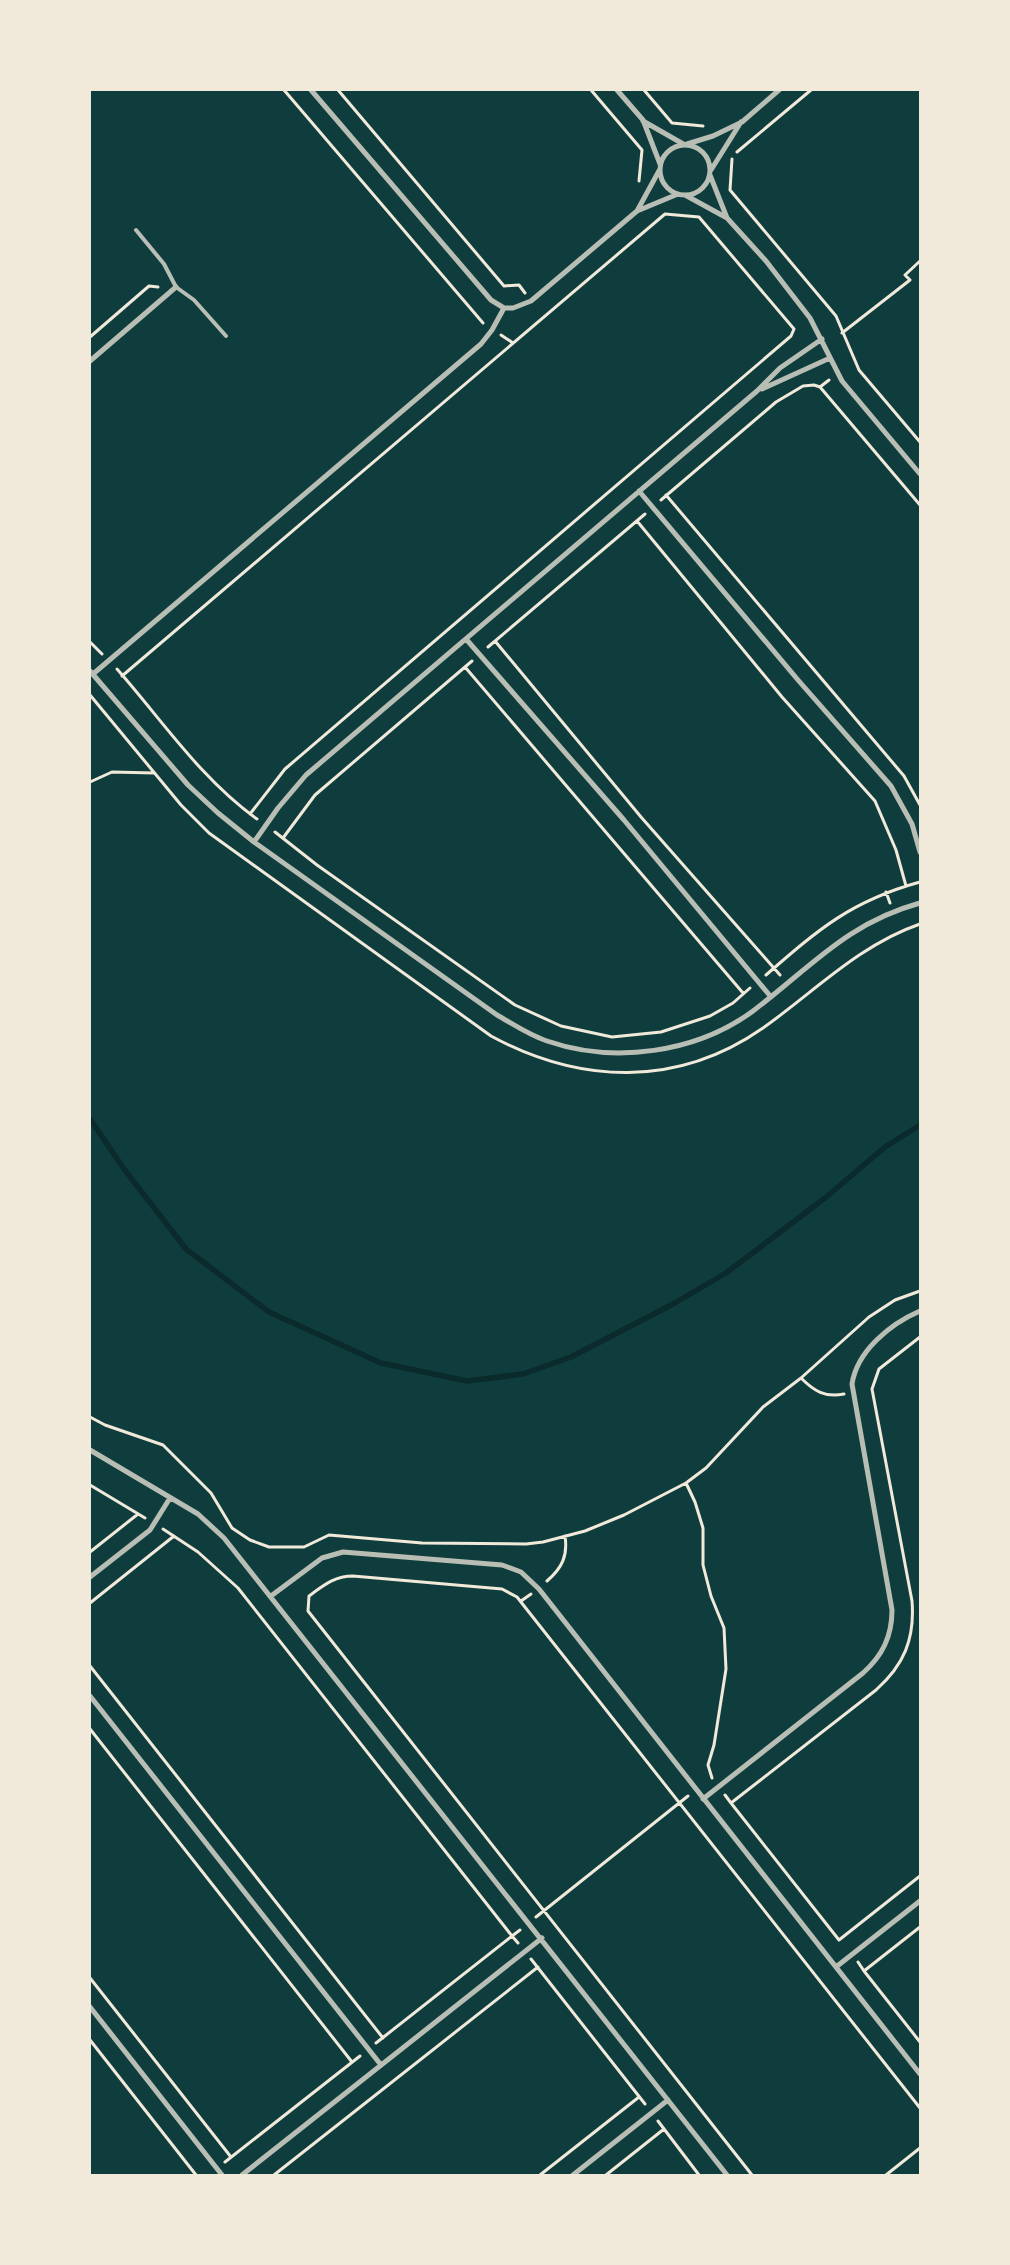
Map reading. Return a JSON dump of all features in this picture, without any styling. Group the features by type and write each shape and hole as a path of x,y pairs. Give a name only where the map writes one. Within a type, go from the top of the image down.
{"street":[{"path":"311,90 491,300 504,308 513,308 531,300 637,211 678,194"},
{"path":"617,90 643,120 686,145 702,151 707,158 710,174 727,218"},
{"path":"685,195 697,192 703,188 712,167 742,122 779,90"},
{"path":"643,120 664,183 669,189 678,194 685,195 727,218 766,261 810,318 830,358 852,394 920,474"},
{"path":"637,211 667,152 677,146 686,145 712,136 742,122"},
{"path":"90,361 176,287"},
{"path":"504,308 492,330 481,344 109,661 92,672 192,790 218,813 254,842 497,1015 547,1041 580,1049 630,1052 672,1047 719,1031 742,1018 838,941 856,929 893,910 920,903"},
{"path":"254,842 306,775 757,391 780,368 822,340"},
{"path":"757,391 830,358"},
{"path":"639,491 798,680 891,786 912,824 920,852"},
{"path":"466,639 624,820 770,996"},
{"path":"704,1799 862,1673 878,1658 888,1639 892,1621 890,1597 852,1384 856,1366 867,1350 902,1321 920,1311"},
{"path":"90,1450 198,1514 220,1534 542,1938 727,2175"},
{"path":"90,1577 150,1530 170,1498"},
{"path":"271,1596 322,1558 344,1552 502,1565 521,1572 539,1589 920,2074"},
{"path":"90,1696 381,2065"},
{"path":"836,1967 920,1900"},
{"path":"242,2175 542,1938"},
{"path":"90,2007 222,2175"},
{"path":"573,2175 668,2100"}],"lane":[{"path":"136,230 164,264 176,287 194,300 226,336"}],"path":[{"path":"284,90 476,315 492,330 513,343"},
{"path":"338,90 504,286 519,285 531,300 547,314"},
{"path":"591,90 642,150 639,182 647,193"},
{"path":"644,90 672,123 706,126 712,136"},
{"path":"811,90 733,156 730,190 836,316 859,370 920,442"},
{"path":"724,148 733,156"},
{"path":"657,204 665,214"},
{"path":"122,676 665,214 699,217 794,329 791,336 285,769 250,814"},
{"path":"842,333 910,280 905,275 920,261"},
{"path":"90,336 149,286 176,287"},
{"path":"283,838 315,795 776,402 804,386 814,385 820,387 920,505"},
{"path":"666,495 904,776 920,805"},
{"path":"637,521 782,696 875,801 896,850 906,886"},
{"path":"495,641 641,817 786,983"},
{"path":"90,642 109,661 191,758 230,799 317,865 515,1005 560,1026 612,1037 661,1032 710,1016 732,1003 815,932 845,912 886,892 920,882"},
{"path":"465,667 743,993"},
{"path":"90,695 181,805 223,844 464,1018 511,1047 532,1056 568,1067 602,1072 650,1072 673,1068 712,1056 764,1028 862,953 904,930 920,924"},
{"path":"90,782 112,772 155,773"},
{"path":"90,1416 105,1425 163,1445 211,1493 232,1528 250,1540 268,1547 304,1546 328,1535 422,1543 526,1544 585,1531 624,1516 686,1483 706,1468 762,1407 801,1378 869,1317 896,1300 920,1291"},
{"path":"731,1803 888,1679 901,1662 912,1628 912,1601 872,1388 879,1369 920,1337"},
{"path":"801,1378 820,1394 836,1396 872,1388"},
{"path":"686,1483 695,1502 702,1528 703,1565 711,1596 724,1628 726,1668 714,1745 708,1765 711,1776"},
{"path":"90,1485 198,1552 238,1588 538,1967 699,2175"},
{"path":"90,1552 138,1514"},
{"path":"90,1603 174,1536"},
{"path":"539,1589 556,1573 565,1560 567,1548 565,1536"},
{"path":"752,2175 308,1611 309,1596 329,1582 343,1576 502,1589 517,1596 920,2108"},
{"path":"90,1666 383,2038"},
{"path":"90,1729 352,2062"},
{"path":"718,1787 839,1940 920,1876"},
{"path":"529,1922 680,1803"},
{"path":"218,2169 512,1936"},
{"path":"274,2175 538,1967"},
{"path":"864,1971 920,2042"},
{"path":"90,1978 232,2157"},
{"path":"90,2040 196,2175"},
{"path":"540,2175 639,2097"},
{"path":"606,2175 664,2129"},
{"path":"886,2175 920,2148"}],"waterway":[{"path":"90,1119 124,1169 186,1249 269,1312 381,1363 467,1381 523,1374 571,1357 673,1304 726,1273 825,1198 885,1147 920,1125"}]}
